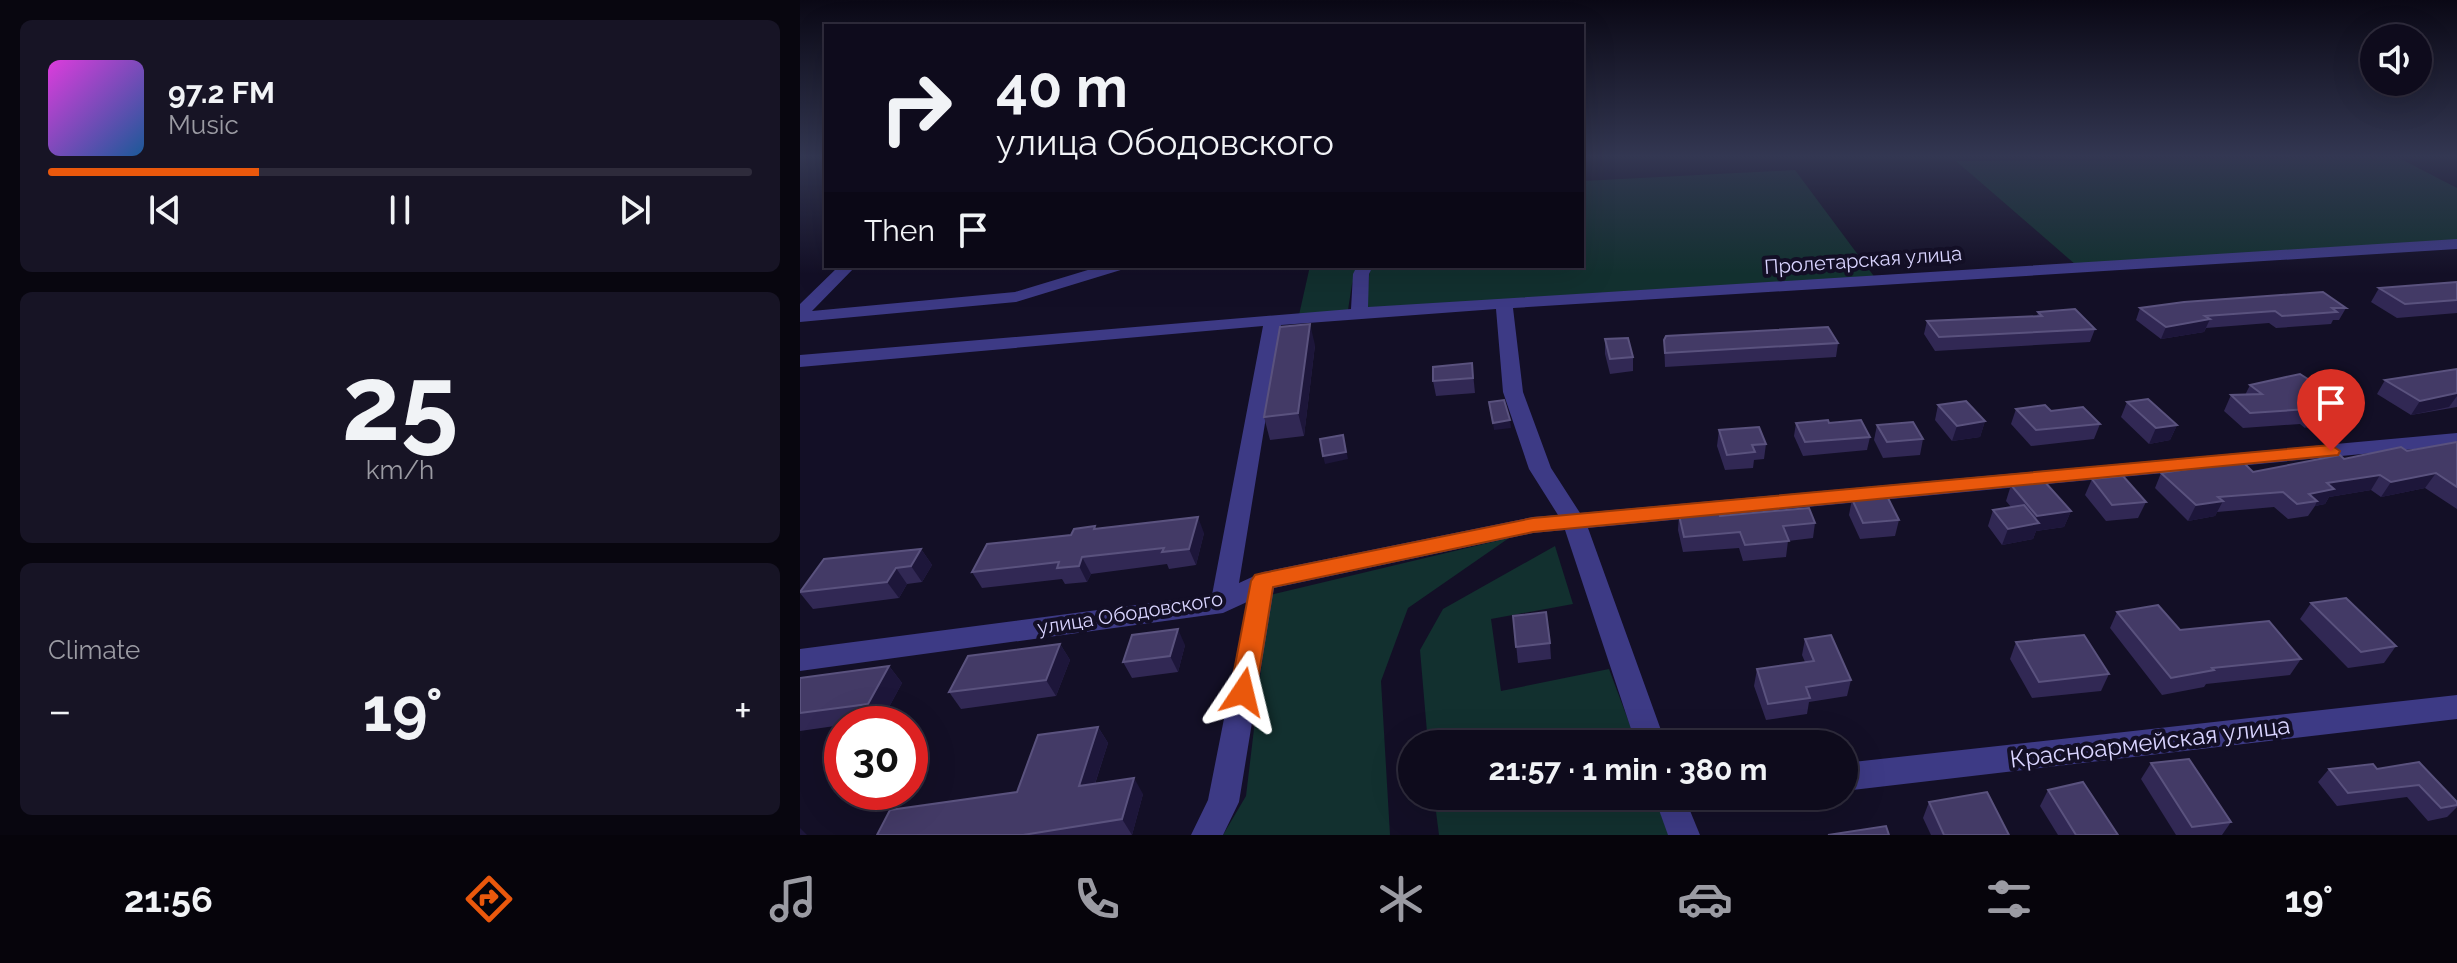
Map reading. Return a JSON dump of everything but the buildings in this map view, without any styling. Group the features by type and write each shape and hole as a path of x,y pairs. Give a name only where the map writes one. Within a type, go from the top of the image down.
{"street":[{"name":"Пролетарская улица","path":"800,361 1359,313 2457,244"},
{"path":"800,315 846,268"},
{"path":"800,315 1016,297 1111,268"},
{"path":"1359,313 1364,268"},
{"path":"1504,305 1513,392 1540,469 1574,521 1646,730"},
{"path":"1223,603 1273,320"},
{"name":"улица Ободовского","path":"800,660 1223,603 1263,581 1533,525 2457,439"},
{"path":"1207,835 1223,802 1263,581"},
{"name":"Красноармейская улица","path":"1858,775 2457,707"},
{"path":"1677,810 1684,835"}],"green space":[{"path":"1584,196 1814,196 1876,279 1366,309 1370,268 1584,268"},
{"path":"1996,196 2457,196 2457,241 2076,265"},
{"path":"1310,268 1359,268 1352,284 1348,310 1299,315"},
{"path":"1509,538 1408,608 1381,681 1390,835 1223,835 1246,796 1270,595"},
{"path":"1555,546 1573,604 1491,619 1501,691 1609,669 1632,730 1427,730 1420,650 1443,609"},
{"path":"1436,810 1661,810 1671,835 1439,835"}],"route":[{"path":"1243,692 1263,581 1533,525 2331,451"}]}
